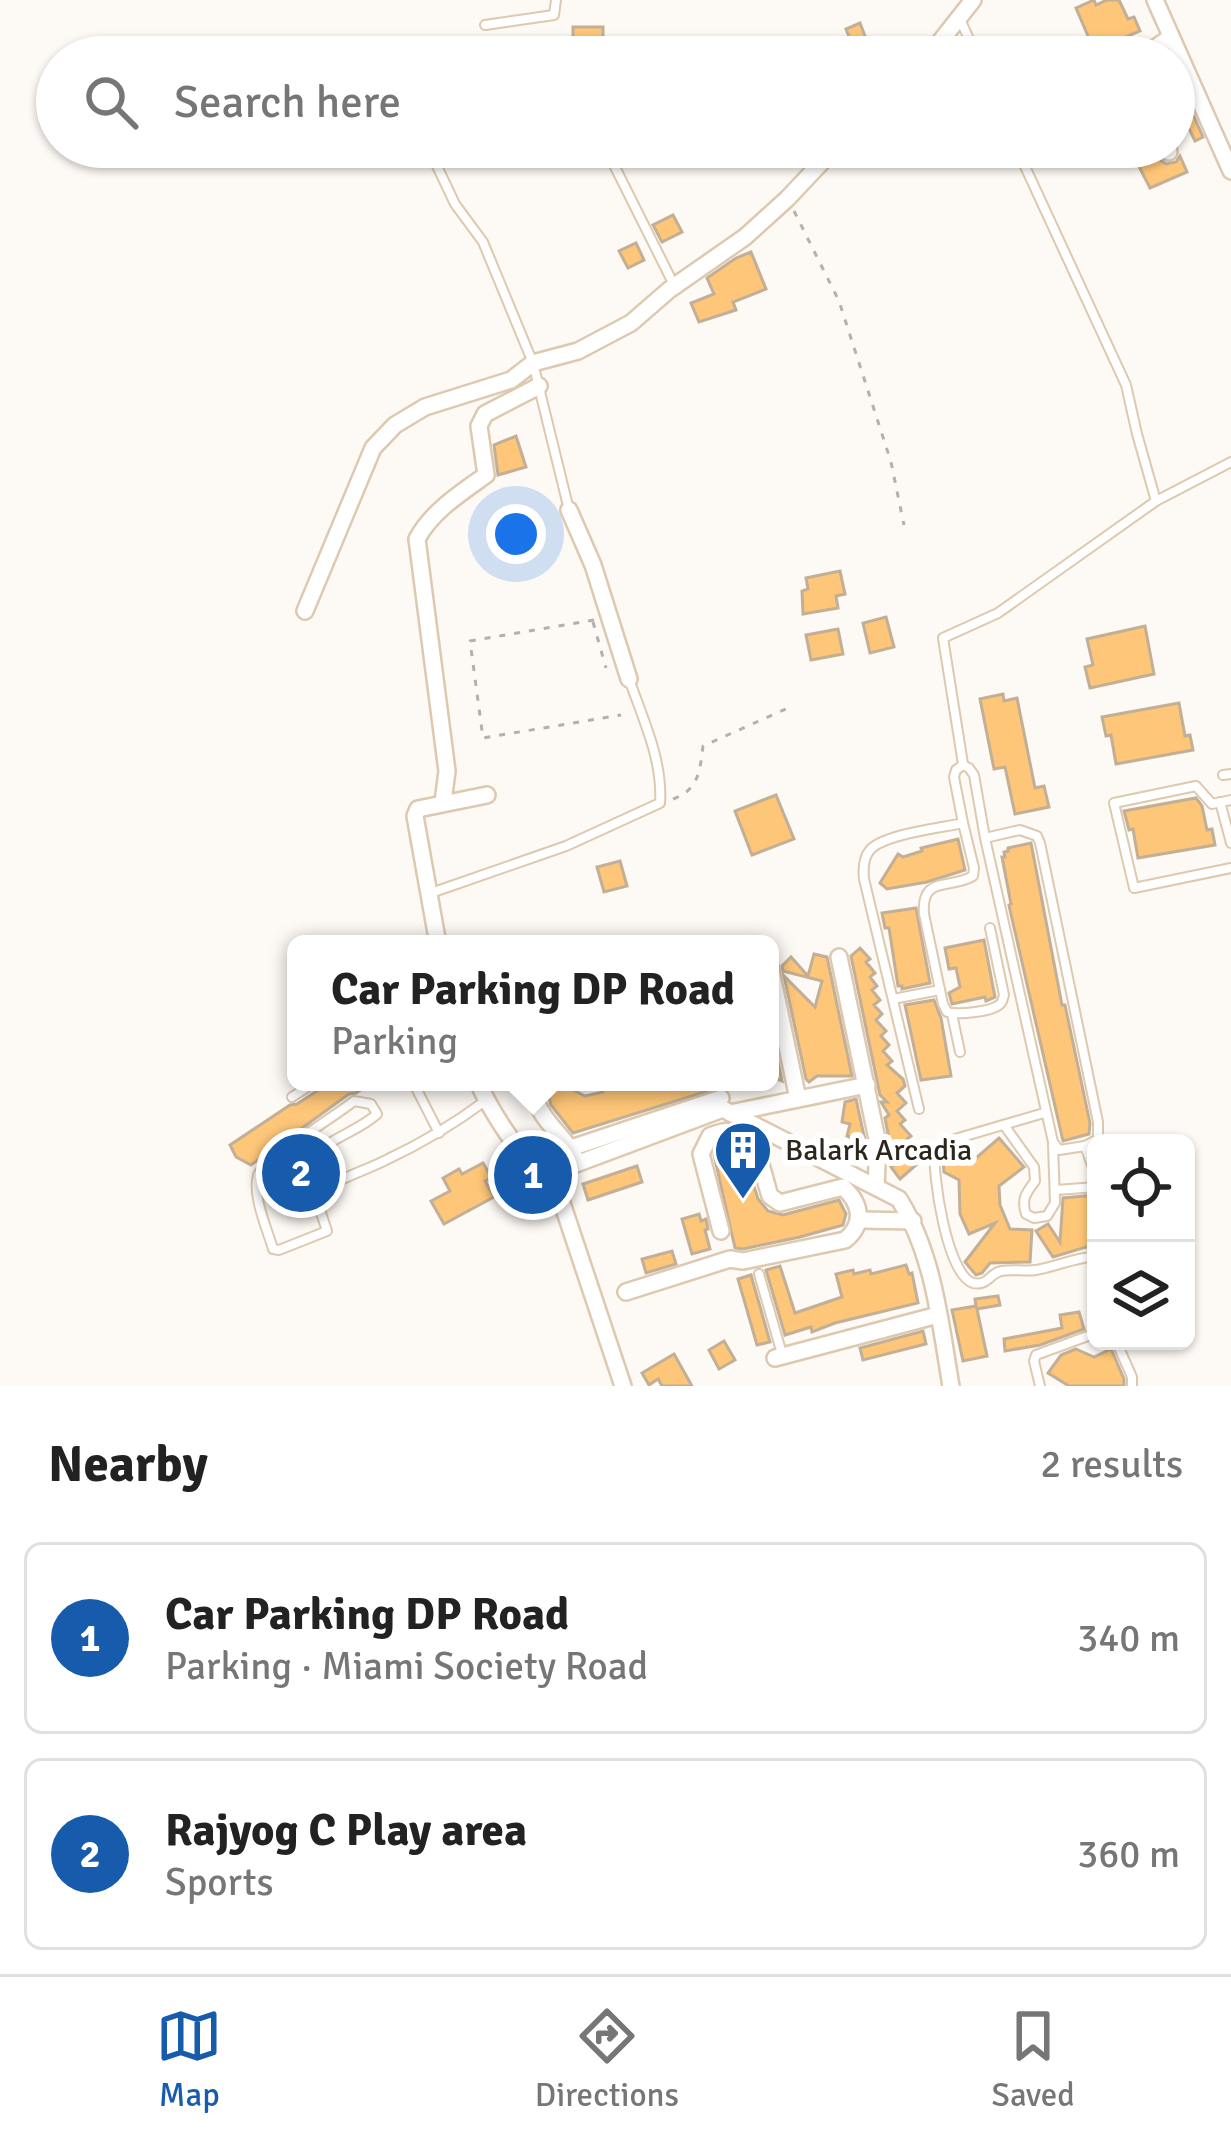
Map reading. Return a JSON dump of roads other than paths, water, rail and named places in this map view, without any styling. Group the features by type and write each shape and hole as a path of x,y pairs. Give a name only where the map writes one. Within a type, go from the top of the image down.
{"street":[{"path":"944,36 974,0"},
{"path":"1155,0 1171,36"},
{"path":"1195,90 1231,170"},
{"path":"305,611 373,448 395,425 425,407 511,380 533,364 604,338 745,237 817,168"},
{"path":"443,802 447,771 417,538 452,500 486,475 478,426 485,414 538,386"},
{"path":"569,510 593,565 600,619 629,680"},
{"path":"437,935 415,816 418,809 488,795"},
{"path":"839,958 878,1144 876,1187"},
{"path":"779,1009 798,1100"},
{"path":"552,1173 574,1156 723,1100 798,1100 867,1085"},
{"path":"482,1091 534,1165 552,1173 623,1386"},
{"path":"534,1091 537,1106 574,1156"},
{"path":"723,1100 899,1199 914,1222 934,1288 951,1386"},
{"path":"626,1292 730,1259 742,1261 845,1240 860,1220 843,1187 774,1202 753,1142 732,1130 710,1136 701,1154 721,1231"},
{"path":"860,1220 914,1222"},
{"path":"779,1357 938,1315"}],"lane":[{"path":"484,26 554,15 556,0"},
{"path":"959,17 968,36"},
{"path":"438,168 455,203 483,242 533,364 569,510"},
{"path":"615,168 674,286"},
{"path":"1026,168 1126,385 1156,502"},
{"path":"1004,1125 1036,1175 1024,1195 1026,1214 1047,1216 1055,1203 1053,1142 974,775 963,765 943,638 998,613 1156,502 1231,462"},
{"path":"430,893 566,846 660,803 662,782 629,680"},
{"path":"960,1052 952,1014 943,1004 923,899 934,886 973,876 953,777 963,765"},
{"path":"1231,800 1212,804 1196,786 1114,802 1134,888 1231,868"},
{"path":"1220,802 1231,843"},
{"path":"919,1109 864,878 866,858 885,840 963,823"},
{"path":"985,838 1020,830 1037,836 1040,843 1098,1122 1098,1139 1085,1146 1059,1150 1053,1142"},
{"path":"952,1014 997,1007 1003,1000 991,928"},
{"path":"892,999 940,990"},
{"path":"292,1097 301,1091"},
{"path":"418,1091 439,1133"},
{"path":"339,1180 327,1157 327,1145 369,1121 376,1114 371,1104 354,1101 265,1163 257,1177 273,1249 327,1231 320,1192 439,1133 486,1100"},
{"path":"1044,1114 955,1139 935,1150 953,1262 965,1278 982,1283 1001,1271 1061,1266 1087,1256"},
{"path":"1085,1146 1087,1151"},
{"path":"1056,1190 1087,1187"},
{"path":"721,1231 730,1259"},
{"path":"759,1274 779,1357"},
{"path":"1040,1386 1036,1355 1087,1337"},
{"path":"1120,1350 1132,1386"}],"place":[{"name":"Rajyog C Play area","path":"301,1173"},
{"name":"Car Parking DP Road","path":"533,1175"},
{"name":"Balark Arcadia","path":"743,1201"}]}
